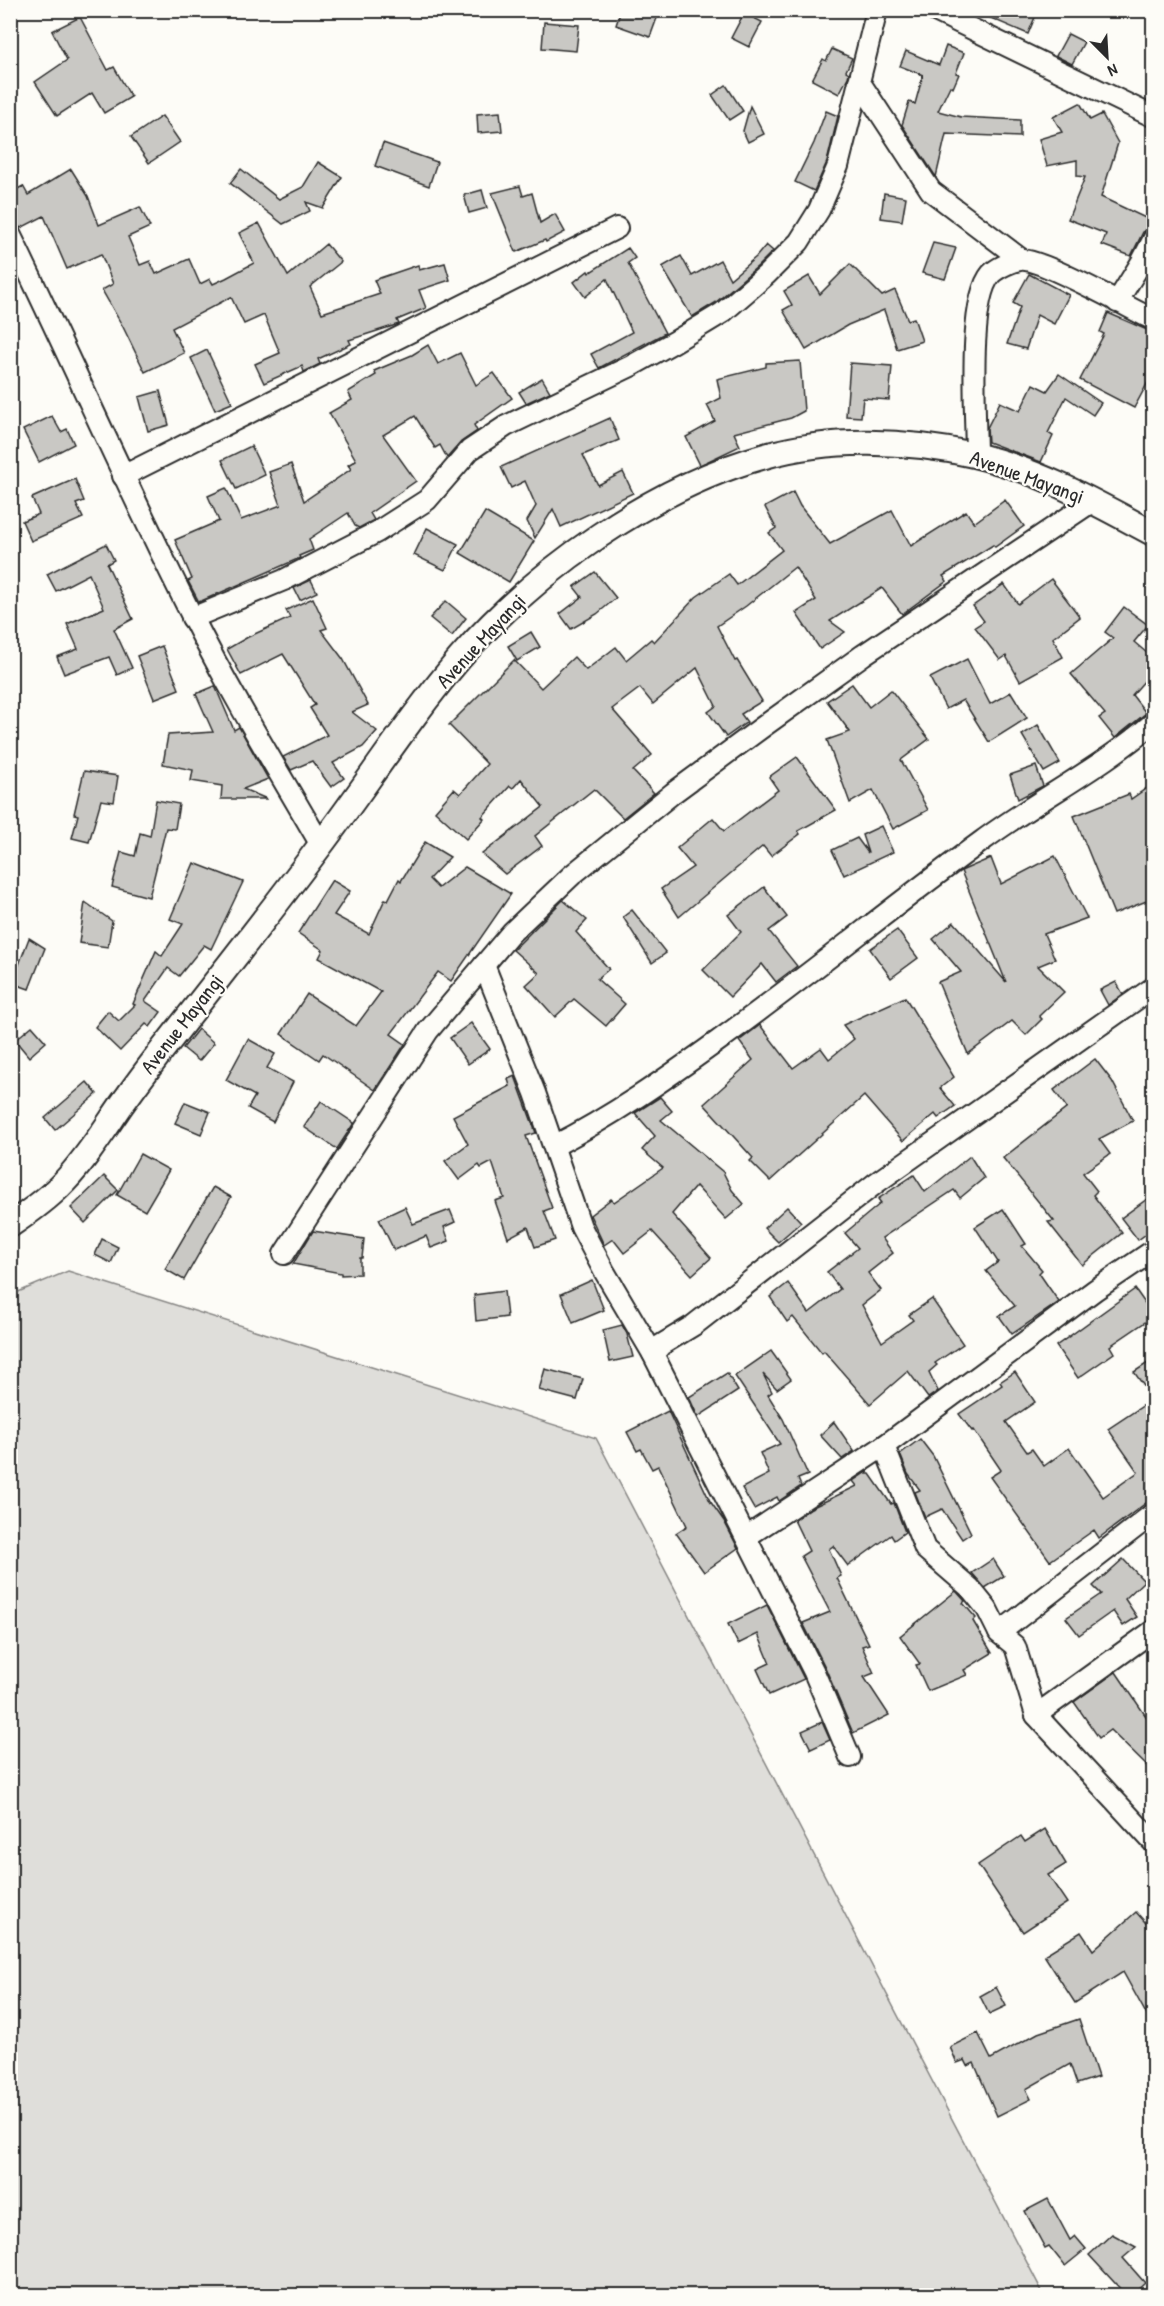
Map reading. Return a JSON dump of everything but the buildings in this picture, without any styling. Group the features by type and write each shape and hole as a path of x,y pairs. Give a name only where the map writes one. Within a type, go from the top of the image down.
{"street":[{"path":"192,618 284,580 377,532 427,500 470,450 506,426 631,366 722,313 766,275 799,242 819,210 838,166 877,10"},
{"path":"933,10 1154,117"},
{"path":"859,81 931,191 1021,259 1046,266 1154,320"},
{"path":"123,476 617,228"},
{"path":"10,234 70,356 123,476 192,618 321,845"},
{"path":"1116,302 1154,238"},
{"path":"976,456 976,332 981,296 991,274 1021,259"},
{"name":"Avenue Mayangi","path":"10,1225 62,1184 92,1148 140,1079 321,845 428,698 470,648 509,608 563,561 640,511 732,466 766,455 799,448 880,442 928,447 976,456 1057,484 1154,534"},
{"path":"284,1254 428,1031 512,932 573,874 673,794 863,655 1093,501"},
{"path":"554,1146 600,1122 657,1085 984,840 1154,722"},
{"path":"484,965 510,1027 581,1227 653,1354 814,1672 850,1757"},
{"path":"653,1354 661,1345 694,1325 876,1183 1154,987"},
{"path":"746,1538 884,1446 1095,1290 1154,1250"},
{"path":"884,1446 925,1549 970,1588 987,1609 999,1633 1015,1646 1036,1715 1154,1843"},
{"path":"999,1633 1154,1513"},
{"path":"1036,1715 1154,1630"}],"shaded area":[{"path":"68,1271 596,1438 1044,2295 11,2295 11,1295"}]}
